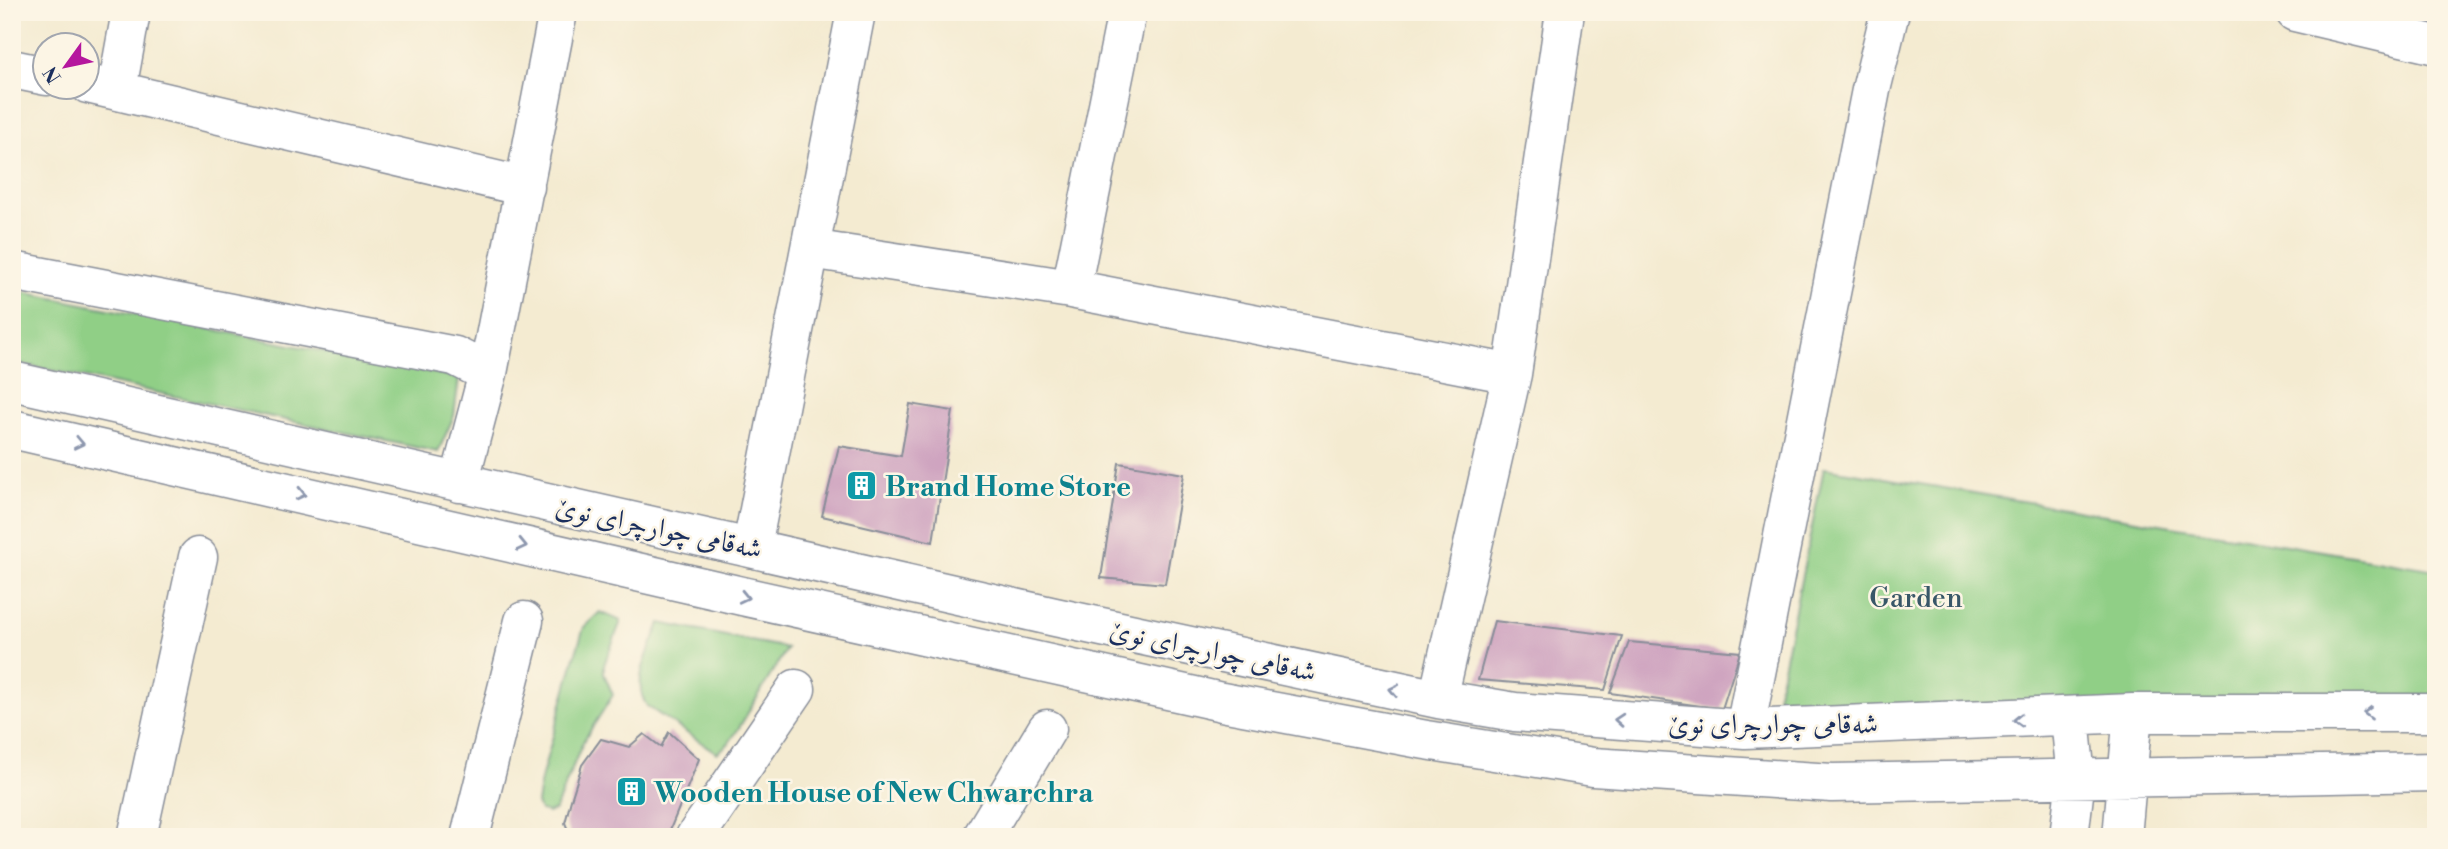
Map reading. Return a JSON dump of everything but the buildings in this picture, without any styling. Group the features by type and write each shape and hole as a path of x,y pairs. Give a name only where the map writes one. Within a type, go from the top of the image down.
{"street":[{"path":"131,12 102,86 525,187"},
{"path":"459,484 488,373 558,12"},
{"path":"752,546 856,12"},
{"path":"1071,289 1127,12"},
{"path":"1438,699 1512,374 1565,12"},
{"path":"1745,729 1871,90 1890,12"},
{"path":"2295,12 2436,45"},
{"path":"12,69 32,73"},
{"path":"810,249 1071,289 1512,374"},
{"path":"12,271 455,356 488,373"},
{"name":"شەقامی چوارچرای نوێ","path":"12,381 459,484 752,546 1055,617 1438,699 1515,712 1745,729 2070,718 2133,713 2436,713"},
{"name":"شەقامی چوارچرای نوێ","path":"12,429 835,617 1222,702 1426,740 1593,767 1832,783 2436,772"},
{"path":"137,837 198,557"},
{"path":"470,837 524,621"},
{"path":"695,837 796,689"},
{"path":"2122,837 2125,776 2133,713"},
{"path":"2069,837 2076,778 2070,718"},
{"path":"982,837 1047,729"}],"green space":[{"path":"12,290 459,378 454,416 438,452 12,362"},
{"name":"Garden","path":"1824,468 2436,570 2436,706 1774,712"},
{"path":"600,612 621,621 604,665 604,674 613,695 583,742 555,810 548,813 540,811 537,803 541,779 576,653 584,627"},
{"path":"660,623 787,648 737,731 717,753 647,706 642,696 641,676"}],"place":[{"name":"Brand Home Store","path":"862,486"},
{"name":"Wooden House of New Chwarchra","path":"631,792"}]}
